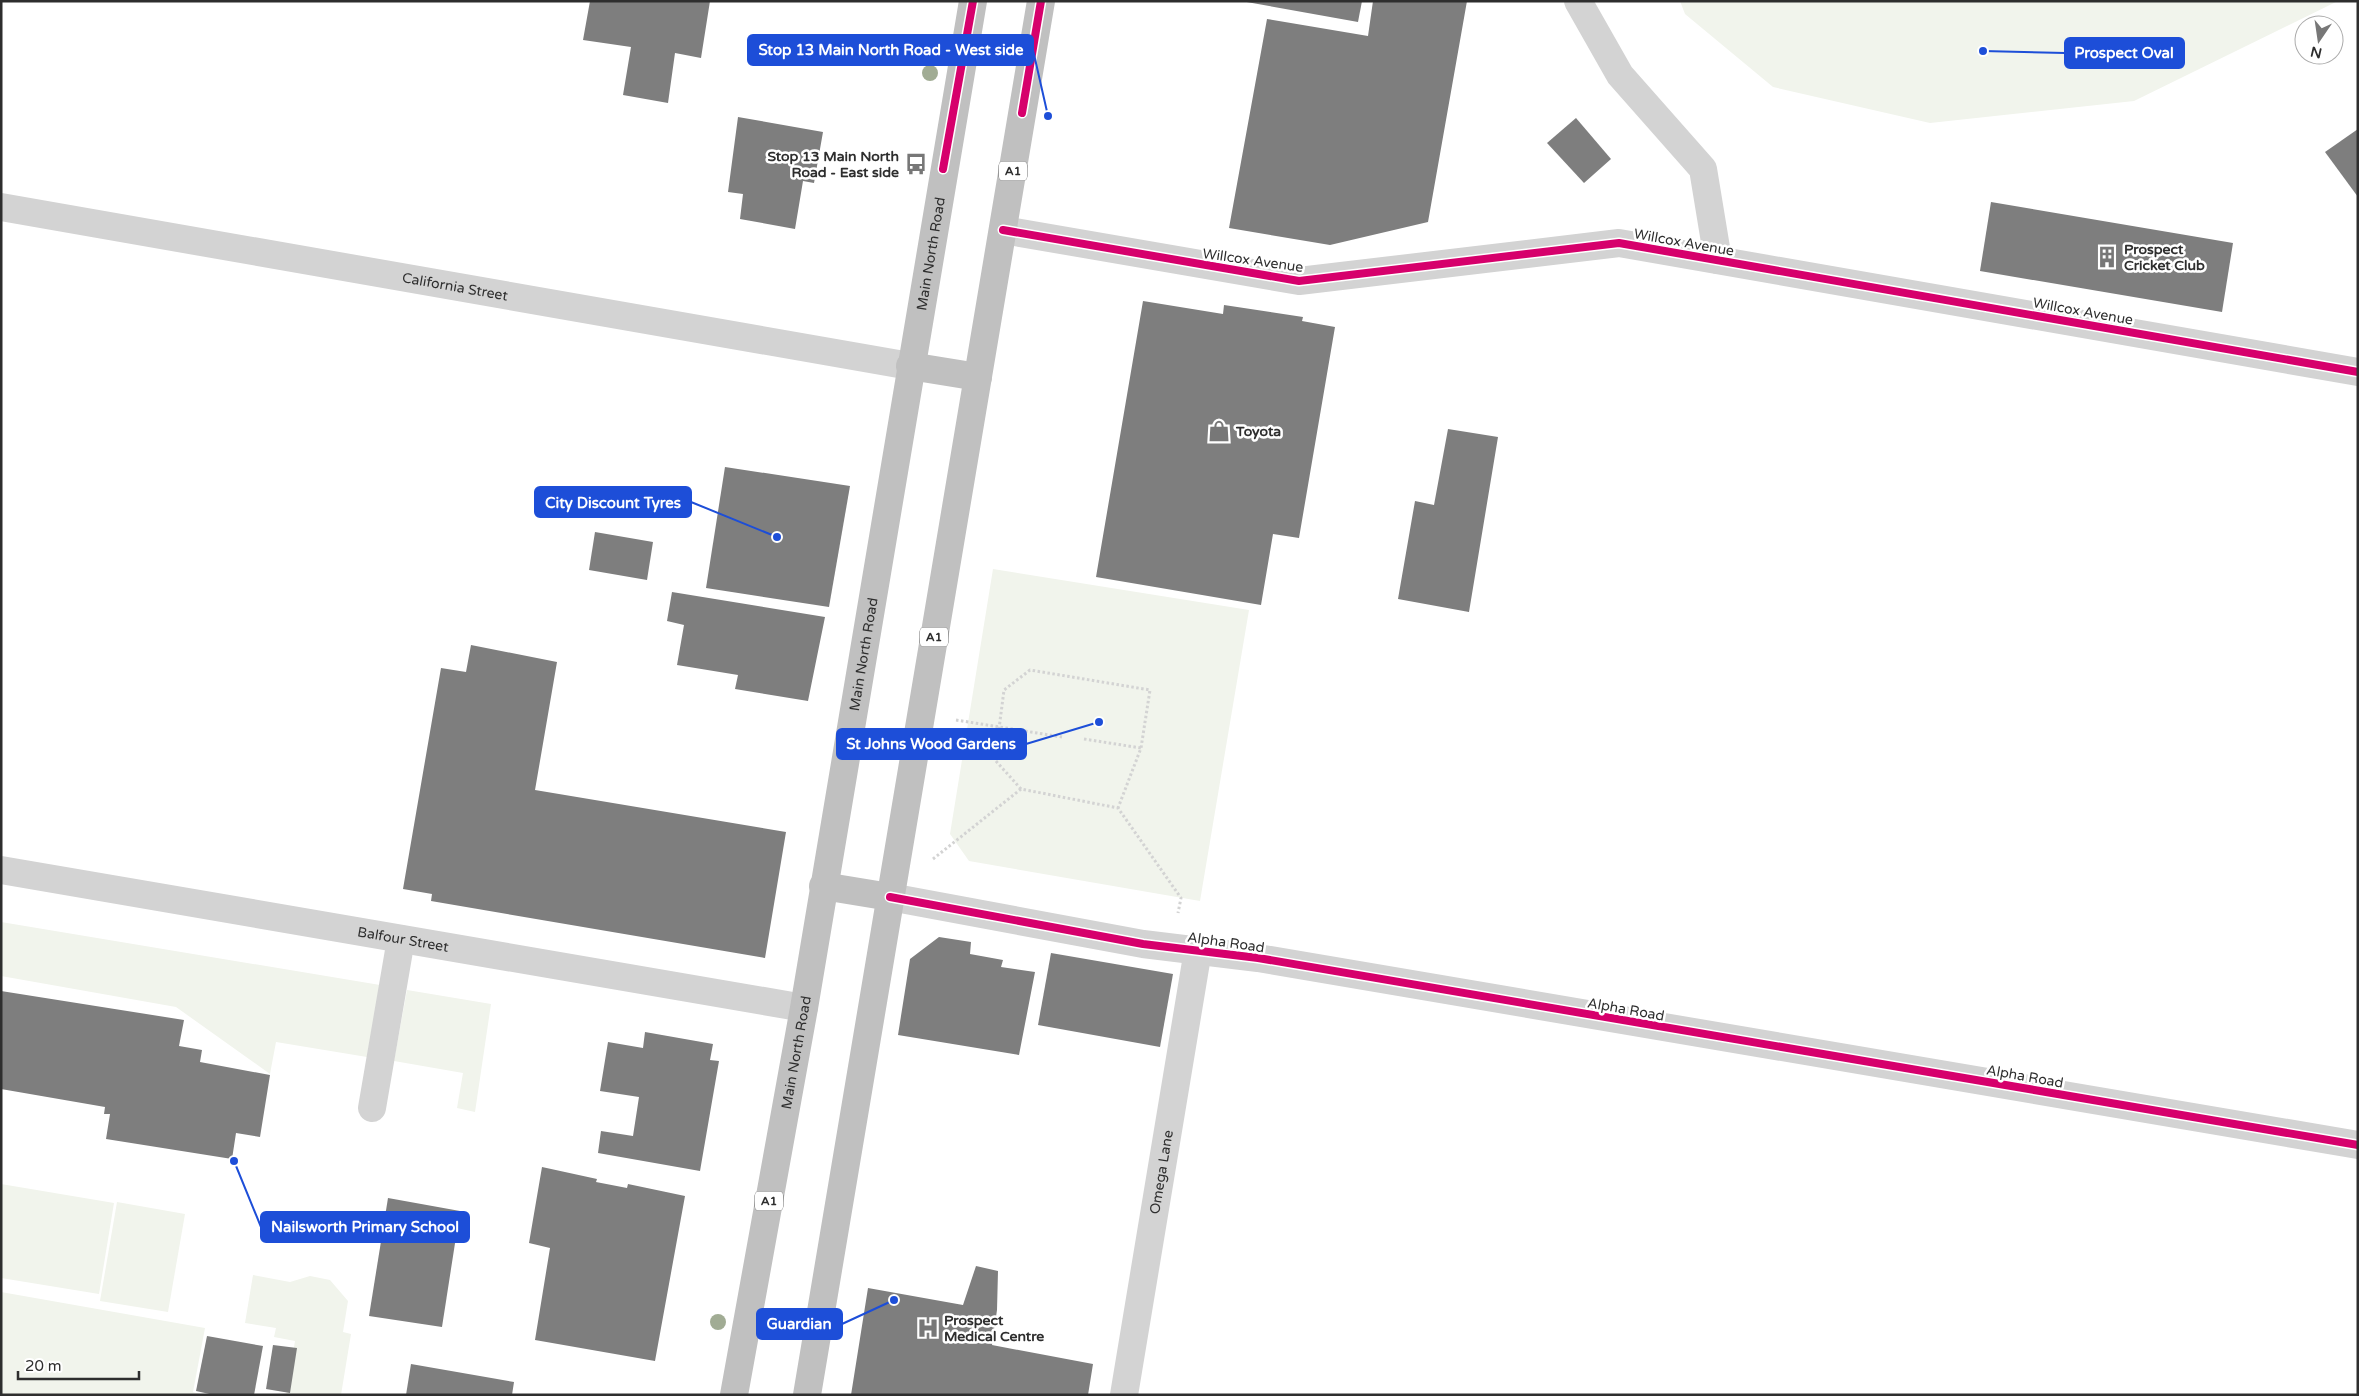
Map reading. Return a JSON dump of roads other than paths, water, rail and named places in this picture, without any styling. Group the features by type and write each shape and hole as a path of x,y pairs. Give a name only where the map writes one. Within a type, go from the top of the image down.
{"highway":[{"name":"Main North Road","path":"734,1395 804,1008 910,366 973,1"},
{"name":"A1","path":"806,1395 1041,1"},
{"path":"910,366 978,377"},
{"path":"823,886 890,897"}],"street":[{"path":"1578,1 1620,74 1703,169 1718,260"},
{"name":"California Street","path":"1,207 910,366"},
{"name":"Willcox Avenue","path":"1003,230 1299,282 1619,243 2358,372"},
{"name":"Balfour Street","path":"1,870 804,1008"},
{"name":"Alpha Road","path":"890,897 1143,944 1185,949 2358,1145"},
{"path":"372,1108 401,939"},
{"name":"Omega Lane","path":"1124,1395 1185,949"}],"place":[{"name":"Prospect Oval","path":"1983,51"},
{"name":"Stop 13 Main North Road - West side","path":"1048,116"},
{"name":"Stop 13 Main North Road - East side","path":"916,164"},
{"name":"Prospect Cricket Club","path":"2107,257"},
{"name":"Toyota","path":"1219,431"},
{"name":"City Discount Tyres","path":"777,537"},
{"name":"St Johns Wood Gardens","path":"1099,722"},
{"name":"Nailsworth Primary School","path":"234,1161"},
{"name":"Guardian","path":"894,1300"},
{"name":"Prospect Medical Centre","path":"928,1328"}]}
